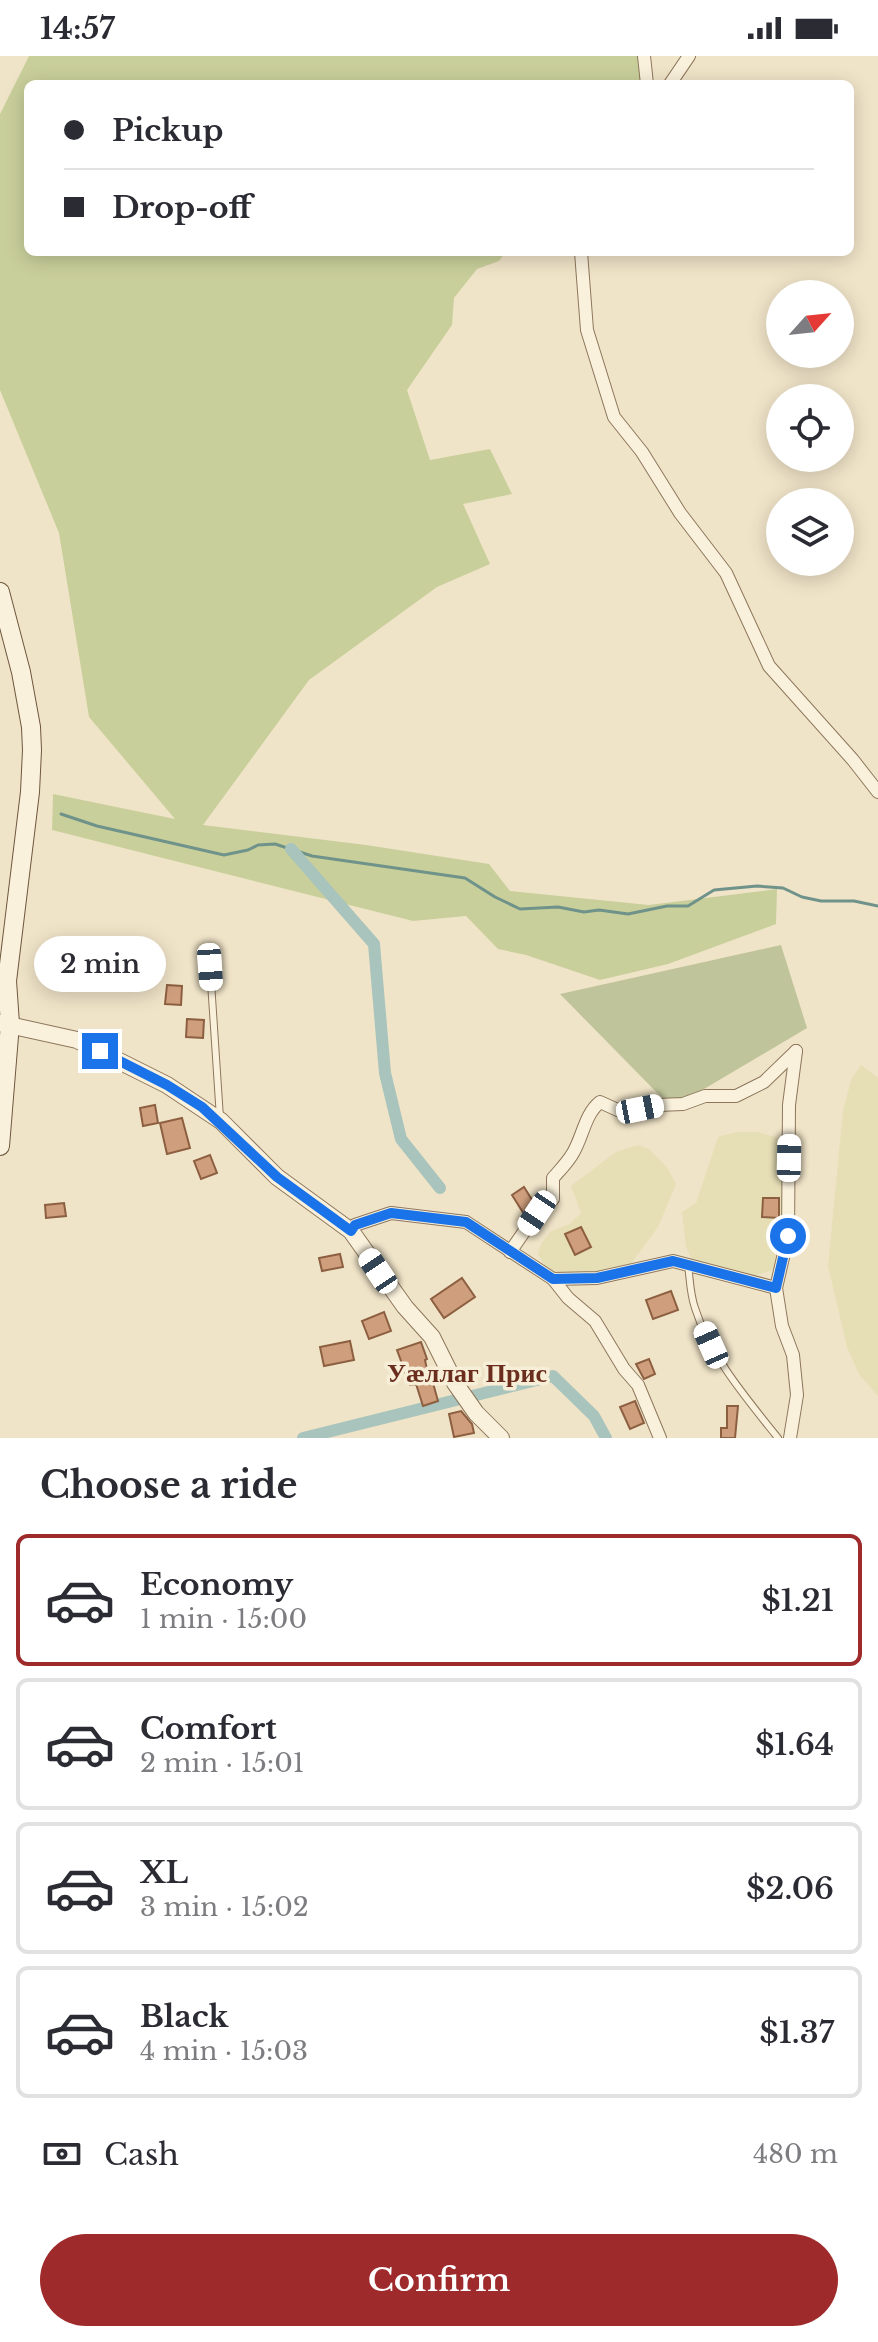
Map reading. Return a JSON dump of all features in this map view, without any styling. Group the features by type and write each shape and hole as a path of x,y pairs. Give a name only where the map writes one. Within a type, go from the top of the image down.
{"main road":[{"path":"0,592 21,672 31,727 30,792 7,981 0,1146"}],"street":[{"path":"644,56 647,80"},
{"path":"673,80 689,56"},
{"path":"581,256 587,330 614,417 726,573 769,666 878,792"},
{"path":"5,1023 77,1040 167,1085 221,1121 277,1177 351,1231 405,1307 432,1337 455,1383 469,1403 501,1438"},
{"path":"510,1252 537,1213 553,1199 553,1178 571,1156 590,1109 600,1102 622,1112 683,1104 705,1096 736,1096 764,1082 796,1051 789,1105 788,1236 776,1288 782,1326 793,1355 797,1395 790,1438"},
{"path":"351,1231 355,1225 391,1213 466,1222 553,1279 568,1298 595,1321 624,1369 638,1385 660,1438"},
{"path":"553,1279 597,1278 673,1261 776,1288"}],"lane":[{"path":"210,967 221,1121"},
{"path":"688,1265 694,1307 711,1345 740,1390 778,1438"}],"shaded area":[{"path":"861,1065 878,1078 878,1396 859,1374 847,1347 828,1266 843,1111 851,1080"},
{"path":"736,1132 758,1132 786,1140 786,1234 773,1270 737,1281 697,1271 686,1247 682,1212 696,1203 718,1137"},
{"path":"638,1145 649,1149 667,1168 676,1184 658,1227 625,1272 601,1283 577,1285 560,1278 545,1266 538,1254 551,1231 570,1224 581,1213 571,1186 616,1152"}],"green space":[{"path":"29,56 640,56 640,80 24,80 24,256 503,256 499,261 477,269 454,298 452,325 407,390 430,460 490,449 512,494 463,504 490,564 437,587 309,680 203,825 489,864 510,891 649,905 777,889 776,924 668,964 600,980 526,955 498,949 466,916 413,921 52,830 53,794 175,819 89,717 59,533 0,390 0,114"},
{"path":"781,945 807,1028 672,1108 560,994"}],"building":[{"path":"167,985 182,986 181,1005 165,1004"},
{"path":"187,1019 204,1020 203,1038 186,1037"},
{"path":"155,1105 158,1123 143,1126 140,1108"},
{"path":"182,1118 190,1148 167,1154 160,1123"},
{"path":"210,1155 217,1173 201,1179 194,1161"},
{"path":"524,1187 534,1203 524,1214 512,1195"},
{"path":"763,1198 779,1198 779,1218 762,1217"},
{"path":"64,1203 66,1216 46,1218 45,1205"},
{"path":"581,1227 591,1247 575,1255 565,1234"},
{"path":"340,1254 343,1267 322,1271 319,1258"},
{"path":"462,1278 475,1297 444,1318 431,1299"},
{"path":"671,1291 678,1310 653,1319 646,1300"},
{"path":"384,1312 391,1331 369,1339 362,1321"},
{"path":"350,1341 354,1360 324,1366 320,1347"},
{"path":"421,1342 430,1384 433,1383 438,1401 423,1406 416,1384 410,1385 397,1350"},
{"path":"649,1359 655,1374 644,1379 636,1364"},
{"path":"635,1401 644,1423 630,1429 620,1407"},
{"path":"727,1406 738,1406 735,1438 721,1438 721,1428 727,1428"},
{"path":"461,1411 472,1424 474,1433 454,1437 449,1414"}],"waterway":[{"path":"61,814 97,826 224,855 258,845 275,844 312,856 465,878 520,909 558,907 628,914 667,906 688,906 714,890 757,886 783,888 821,901 854,901 878,906"},
{"path":"291,849 374,944 385,1073 401,1139 440,1188"},
{"path":"303,1438 553,1376 594,1416 606,1438"}],"district":[{"name":"Уӕллаг Прис","path":"467,1373"}],"route":[{"path":"100,1051 167,1085 202,1107 221,1121 277,1177 351,1231 355,1225 391,1213 466,1222 553,1279 597,1278 673,1261 776,1288 788,1236"}]}
